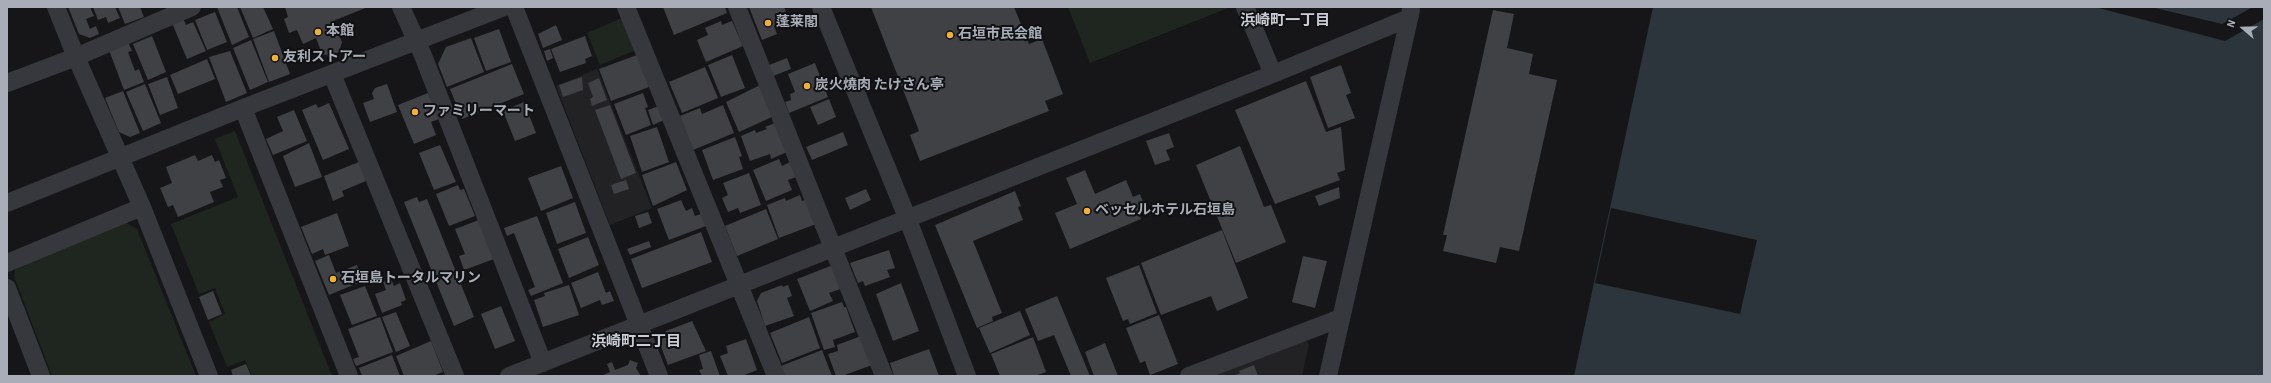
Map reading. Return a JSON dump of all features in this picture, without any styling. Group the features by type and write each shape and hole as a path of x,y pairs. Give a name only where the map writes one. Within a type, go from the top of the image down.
{"street":[{"path":"56,7 76,57 142,206 209,376"},
{"path":"7,83 76,57 192,7"},
{"path":"400,7 422,53 543,363"},
{"path":"7,203 244,108 504,7"},
{"path":"514,7 660,376"},
{"path":"626,7 730,267 740,284 776,376"},
{"path":"737,7 834,247 884,376"},
{"path":"821,7 907,217 968,376"},
{"path":"1245,7 1273,74"},
{"path":"509,376 640,325 907,217 1273,74 1410,12"},
{"path":"1328,376 1410,12"},
{"path":"332,74 455,376"},
{"path":"244,108 350,376"},
{"path":"7,263 142,206"},
{"path":"7,288 41,376"},
{"path":"1189,376 1341,318"}],"shaded area":[{"path":"1068,7 1228,7 1228,8 1090,63"},
{"path":"1653,7 2264,7 2264,376 1574,376"},
{"path":"622,18 636,50 600,65 587,33"},
{"path":"597,69 652,208 610,225 556,86"},
{"path":"235,131 332,376 252,376 245,360 227,367 209,322 225,314 215,288 199,294 171,224 238,197 215,139"},
{"path":"125,222 137,229 196,376 52,376 14,276 16,266"},
{"path":"1305,339 1309,344 1302,376 1215,376"}],"pier":[{"path":"2095,7 2151,7 2222,24 2253,7 2264,7 2264,19 2225,41"},
{"path":"1611,208 1757,240 1740,314 1595,283"}],"building":[{"path":"68,7 90,7 94,16 86,19 90,29 96,26 99,34 90,38 79,34"},
{"path":"93,7 115,7 120,18 108,23 106,17 98,20"},
{"path":"118,7 140,7 144,17 125,24"},
{"path":"217,7 237,7 249,37 232,45"},
{"path":"240,7 263,7 273,29 253,38"},
{"name":"本館","path":"285,7 368,7 333,21 342,42 339,52 330,56 322,54 316,38 303,44 297,30 289,33 284,19 288,17"},
{"path":"663,7 725,7 727,13 674,35"},
{"name":"蓬莱閣","path":"749,7 784,7 789,20 774,26 777,34 762,40"},
{"path":"871,7 1014,7 1029,44 1042,39 1063,94 1045,101 1049,111 920,161 910,135 919,131"},
{"path":"1493,10 1514,14 1507,48 1533,54 1529,74 1557,80 1519,251 1500,247 1496,263 1443,251 1447,235 1443,235"},
{"path":"215,12 227,42 207,50 195,20"},
{"path":"183,18 186,25 193,22 206,51 187,59 172,23"},
{"path":"721,21 722,25 732,21 743,46 706,62 697,40 708,35 705,28"},
{"path":"556,25 562,40 543,48 538,34"},
{"path":"499,29 511,62 486,71 474,38"},
{"path":"274,31 290,74 269,82 253,39"},
{"path":"152,36 166,72 148,80 133,44"},
{"path":"585,36 592,56 585,59 586,63 560,72 551,49"},
{"path":"471,38 484,72 447,87 438,64 446,47"},
{"path":"251,40 268,82 250,90 233,48"},
{"path":"128,42 132,51 128,52 135,71 139,69 144,82 124,90 109,50"},
{"path":"550,49 553,58 547,61 544,51"},
{"path":"230,51 247,93 226,102 209,57"},
{"path":"637,55 649,87 611,101 599,69"},
{"path":"732,55 745,88 721,97 708,65"},
{"path":"787,58 791,69 773,76 769,65"},
{"path":"207,59 215,79 178,94 170,75"},
{"path":"815,63 828,97 789,113 785,102 791,100 790,94 795,92 788,74"},
{"path":"512,64 524,94 462,119 450,89"},
{"path":"1341,65 1351,93 1346,95 1355,118 1328,128 1310,77"},
{"path":"705,67 718,98 682,113 669,82"},
{"path":"167,77 178,108 160,115 148,84"},
{"path":"582,77 583,90 563,97 559,85"},
{"path":"599,78 607,100 592,106 590,99 593,97 588,83"},
{"path":"1306,81 1326,132 1341,127 1345,170 1337,173 1340,180 1275,204 1235,110"},
{"path":"145,84 161,123 143,131 126,92"},
{"path":"387,84 397,112 370,122 363,103 374,99 372,93 375,88"},
{"path":"760,85 774,116 739,132 726,102"},
{"path":"123,91 140,133 130,137 119,132 105,98"},
{"path":"428,93 439,119 431,122 436,135 414,144 398,105"},
{"path":"643,93 648,107 645,108 651,125 626,135 614,104"},
{"path":"829,99 836,117 818,125 810,107"},
{"path":"524,102 536,133 515,141 503,111"},
{"path":"329,103 349,149 323,160 302,110 316,104 318,108"},
{"path":"610,105 636,173 621,179 595,110"},
{"path":"723,105 734,133 693,150 680,116 700,108 702,114"},
{"path":"659,106 664,120 653,125 648,110"},
{"path":"294,110 307,141 273,155 266,139 283,131 277,117"},
{"path":"775,123 787,152 771,159 770,154 750,161 741,136 755,130 756,133 767,129 765,127"},
{"path":"657,127 669,162 642,172 630,136"},
{"path":"843,132 848,145 812,160 806,147"},
{"path":"1169,133 1174,147 1166,150 1170,160 1155,165 1146,141"},
{"path":"735,137 742,156 739,157 743,169 713,180 702,150"},
{"path":"309,143 322,177 295,187 283,156"},
{"path":"440,145 456,182 434,190 419,153"},
{"path":"1240,146 1264,207 1271,205 1286,242 1236,263 1196,165"},
{"path":"195,155 198,161 212,155 215,162 219,160 226,178 220,180 223,187 210,192 214,202 178,217 173,205 168,207 160,188 172,183 166,167"},
{"path":"779,159 782,166 790,162 796,177 788,180 792,190 766,201 753,170"},
{"path":"359,162 366,181 342,191 344,196 333,201 324,176"},
{"path":"676,162 687,190 653,206 642,175"},
{"path":"561,166 573,198 541,211 528,178"},
{"path":"1085,170 1095,194 1126,180 1133,197 1140,194 1146,210 1138,213 1141,219 1070,249 1055,213 1077,204 1066,178"},
{"path":"749,173 761,205 740,213 738,208 728,212 722,198 728,195 723,183"},
{"path":"626,180 629,189 614,194 611,185"},
{"path":"458,185 460,190 464,189 475,216 449,226 436,194"},
{"path":"1339,187 1340,198 1319,206 1315,196"},
{"path":"866,189 871,200 850,210 845,198"},
{"path":"1015,191 1021,206 1018,207 1023,220 973,241 1002,313 992,317 993,321 977,328 935,225"},
{"path":"800,195 802,201 807,199 816,224 779,238 767,205 785,198 786,201"},
{"path":"417,197 419,202 427,199 474,317 454,326 404,202"},
{"path":"681,200 686,211 692,208 695,216 701,214 706,226 669,240 657,209"},
{"path":"575,202 586,233 557,244 546,213"},
{"path":"766,209 778,239 737,256 725,226"},
{"path":"648,212 652,223 639,228 635,216"},
{"path":"337,213 349,246 325,255 323,249 312,254 301,227"},
{"path":"537,216 563,283 531,296 528,290 535,287 514,233 507,236 504,228"},
{"path":"479,220 494,259 464,270 459,256 465,254 455,229"},
{"path":"1222,230 1248,298 1217,311 1211,296 1161,315 1141,263"},
{"path":"701,232 712,262 642,288 631,259"},
{"path":"588,237 599,265 569,278 558,249"},
{"path":"649,241 651,247 630,255 627,249"},
{"path":"889,250 895,268 887,270 890,277 865,286 863,281 858,283 850,263"},
{"path":"329,255 336,273 357,265 363,281 329,295 315,261"},
{"path":"1303,256 1327,261 1315,308 1292,302"},
{"path":"833,265 843,288 829,293 833,301 810,311 797,279"},
{"path":"1139,265 1157,313 1130,324 1128,319 1123,321 1106,278"},
{"path":"598,272 606,293 610,291 614,301 602,305 600,300 581,308 571,283"},
{"path":"391,279 394,286 400,283 406,300 401,302 402,305 382,313 375,294 386,290 383,282"},
{"path":"901,283 919,331 893,341 876,294"},
{"path":"569,285 579,315 543,327 534,300 545,296 544,293"},
{"path":"782,285 783,287 788,285 792,296 787,298 794,316 765,326 757,301 761,293"},
{"path":"365,286 377,316 352,325 340,295"},
{"path":"213,291 222,314 208,320 199,297"},
{"path":"1057,296 1090,376 1071,376 1054,335 1038,341 1025,309"},
{"path":"842,302 844,307 846,307 855,332 833,340 835,347 824,350 811,313"},
{"path":"501,306 515,341 495,349 481,314"},
{"path":"1020,311 1030,335 990,353 979,328"},
{"path":"396,312 410,346 396,352 382,317"},
{"path":"1159,315 1178,364 1150,375 1145,361 1140,363 1126,328"},
{"path":"380,317 393,352 356,366 353,359 359,357 348,329"},
{"path":"809,317 820,348 782,363 770,333"},
{"path":"692,321 706,351 668,365 660,344 666,331"},
{"path":"861,336 872,365 842,376 836,376 828,354 838,351 837,345"},
{"path":"1033,337 1046,372 1035,376 1000,376 991,354"},
{"path":"746,339 757,370 742,376 728,376 720,356 728,353 726,346"},
{"path":"431,341 443,372 433,376 404,376 396,356"},
{"path":"1105,343 1118,376 1094,376 1085,352"},
{"path":"929,349 939,376 894,376 890,363"},
{"path":"822,350 832,376 785,376 781,366"},
{"path":"711,351 720,376 702,376 699,370 703,369 699,355"},
{"path":"392,355 400,376 362,376 359,368"},
{"path":"630,360 638,363 636,368 641,376 601,376 610,372 607,364 612,362 615,370 628,365"},
{"path":"246,364 251,376 233,376 231,370"},
{"path":"1254,365 1258,376 1233,376 1240,373 1239,371"}],"place":[{"name":"蓬莱閣","path":"768,23"},
{"name":"本館","path":"318,32"},
{"name":"石垣市民会館","path":"950,35"},
{"name":"友利ストアー","path":"275,58"},
{"name":"炭火燒肉 たけさん亭","path":"807,86"},
{"name":"ファミリーマート","path":"415,112"},
{"name":"ベッセルホテル石垣島","path":"1087,211"},
{"name":"石垣島トータルマリン","path":"333,279"}],"district":[{"name":"浜崎町一丁目","path":"1285,22"},
{"name":"浜崎町二丁目","path":"636,343"}]}
